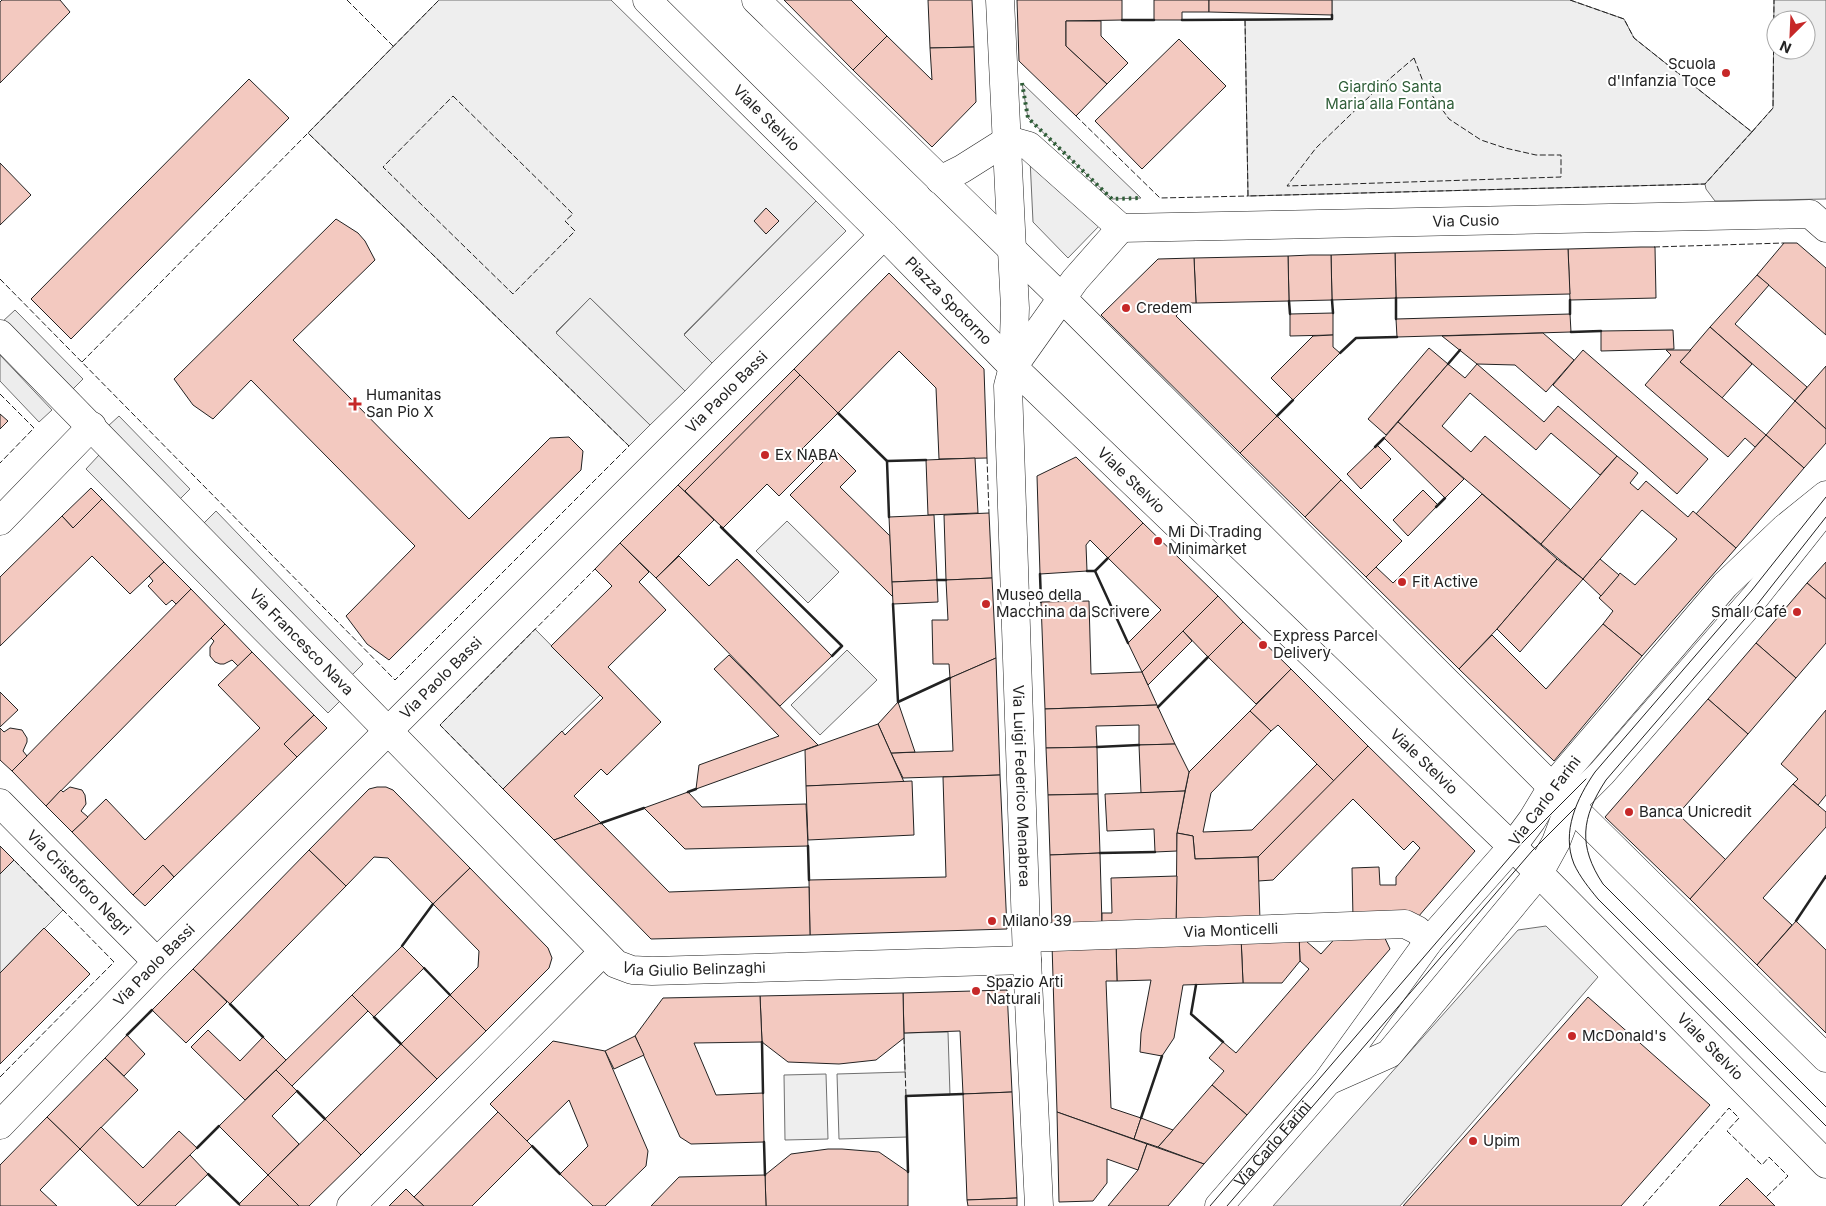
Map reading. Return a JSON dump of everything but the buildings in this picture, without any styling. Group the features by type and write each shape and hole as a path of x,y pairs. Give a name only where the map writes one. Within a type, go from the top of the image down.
{"street":[{"name":"Viale Stelvio","path":"647,0 884,235"},
{"path":"756,0 1062,298 1826,1058"},
{"name":"Piazza Spotorno","path":"1000,0 1015,308 1012,367"},
{"path":"940,180 962,169 1008,140 1028,146 1121,228 1075,280 1012,367"},
{"name":"Via Cusio","path":"1121,228 1818,221"},
{"name":"Piazza Spotorno","path":"884,235 1012,367"},
{"name":"Via Paolo Bassi","path":"0,1125 157,962 884,235"},
{"name":"Via Francesco Nava","path":"0,334 92,426 603,952"},
{"name":"Viale Stelvio","path":"1012,367 1539,873 1826,1164"},
{"name":"Via Luigi Federico Menabrea","path":"1012,367 1009,392 1027,949 1039,1206"},
{"path":"0,521 92,426"},
{"name":"Via Carlo Farini","path":"1327,1082 1389,1054 1539,873 1556,842 1561,796 1725,585 1785,528 1826,496"},
{"name":"Via Carlo Farini","path":"1219,1206 1327,1082 1430,941 1512,847 1532,820 1561,796 1602,772 1756,596 1826,508"},
{"name":"Via Cristoforo Negri","path":"0,803 157,962"},
{"name":"Via Monticelli","path":"1027,949 1405,924 1417,930 1430,941"},
{"name":"Via Giulio Belinzaghi","path":"350,1206 603,952 616,964 632,970 652,971 1027,949"}],"green space":[{"path":"439,0 611,0 816,201 684,334 712,363 685,391 590,298 556,332 650,425 629,446 308,133"},
{"name":"Giardino Santa Maria alla Fontana","path":"1332,0 1570,0 1624,19 1634,38 1752,132 1705,184 1248,196 1245,20 1332,19"},
{"path":"1022,83 1141,198 1112,199 1028,118"},
{"path":"1030,159 1100,225 1068,258 1033,222"},
{"path":"787,521 839,572 808,603 756,551"},
{"path":"535,629 600,695 503,789 440,725"},
{"path":"847,650 877,680 820,735 791,705"},
{"path":"948,1032 950,1095 906,1096 907,1137 839,1139 837,1074 905,1072 904,1033"},
{"path":"826,1074 828,1139 785,1140 784,1075"}],"shaded area":[{"path":"1774,0 1826,0 1826,199 1715,201 1706,189 1705,184 1773,108 1773,60 1816,60 1816,10 1774,10"},
{"path":"816,201 846,231 712,363 684,335"},
{"path":"590,298 685,391 650,425 556,333"},
{"path":"15,310 83,379 71,391 2,322"},
{"path":"0,355 52,410 39,422 0,381"},
{"path":"119,416 190,489 178,501 107,427"},
{"path":"99,455 340,701 328,713 86,469"},
{"path":"216,511 363,664 351,676 202,525"},
{"path":"14,860 63,910 0,973 0,874"},
{"path":"1546,926 1598,977 1400,1206 1273,1206 1518,930"}],"tram line":[{"path":"1826,497 1752,590 1595,772 1577,804 1570,828 1569,840 1574,864 1598,899 1826,1126"},
{"path":"1826,517 1756,606 1606,780 1591,807 1586,832 1589,857 1603,884 1826,1107"},
{"path":"1210,1206 1521,844 1586,779"},
{"path":"1227,1206 1532,851 1575,808"}],"hedge":[{"path":"1022,83 1028,118 1112,199 1141,198"}],"fence":[{"path":"347,0 393,46"},
{"path":"0,279 395,680 629,446 308,133 439,0"},
{"path":"1570,0 1624,19 1634,38 1752,132 1773,108 1774,0"},
{"path":"1245,20 1248,196 1705,184 1752,132"},
{"path":"1414,58 1424,84 1449,119 1481,140 1505,148 1536,155 1561,155 1561,177 1287,186 1316,148 1373,93 1414,58"},
{"path":"453,96 573,214 565,221 575,231 513,294 383,167 453,96"},
{"path":"1076,116 1160,198 1248,196"},
{"path":"82,362 308,133"},
{"path":"1654,247 1784,243"},
{"path":"0,394 34,428 0,463"},
{"path":"987,458 989,513"},
{"path":"503,789 440,725 595,569"},
{"path":"0,1077 114,962 14,860"},
{"path":"904,1038 906,1096"},
{"path":"1643,1206 1729,1108 1739,1118 1727,1131 1762,1165 1769,1157 1788,1176 1766,1197"}],"wall":[{"path":"1182,20 1332,19 1332,15"},
{"path":"1122,20 1154,20"},
{"path":"1396,298 1396,319"},
{"path":"1332,300 1333,313"},
{"path":"1570,300 1570,314"},
{"path":"1289,301 1290,314"},
{"path":"1571,332 1601,331"},
{"path":"1340,353 1356,338 1397,337"},
{"path":"1448,364 1460,350"},
{"path":"1277,416 1293,400"},
{"path":"838,413 887,461 889,517"},
{"path":"1375,447 1384,438"},
{"path":"887,461 926,460"},
{"path":"1436,507 1445,498"},
{"path":"721,527 842,646 832,656"},
{"path":"1087,571 1095,571 1108,558"},
{"path":"1095,571 1128,643"},
{"path":"1040,574 1041,602"},
{"path":"937,580 946,580"},
{"path":"893,604 898,702 950,678"},
{"path":"1158,707 1208,657"},
{"path":"1097,747 1139,745"},
{"path":"688,792 696,789"},
{"path":"601,823 644,808"},
{"path":"808,846 809,880"},
{"path":"1100,853 1155,852"},
{"path":"1796,921 1826,876"},
{"path":"402,946 433,904"},
{"path":"424,968 450,995"},
{"path":"1196,985 1191,1014 1223,1042"},
{"path":"230,1004 263,1037"},
{"path":"127,1035 152,1010"},
{"path":"374,1017 401,1044"},
{"path":"762,1042 763,1093"},
{"path":"1141,1118 1162,1056"},
{"path":"297,1091 325,1119"},
{"path":"908,1172 906,1096 963,1094"},
{"path":"197,1148 219,1126"},
{"path":"764,1142 765,1175"},
{"path":"532,1146 560,1174"},
{"path":"208,1174 239,1204"}],"place":[{"name":"Scuola d'Infanzia Toce","path":"1726,73"},
{"name":"Credem","path":"1126,308"},
{"name":"Humanitas San Pio X","path":"355,404"},
{"name":"Ex NABA","path":"765,455"},
{"name":"Mi Di Trading Minimarket","path":"1158,541"},
{"name":"Fit Active","path":"1402,582"},
{"name":"Museo della Macchina da Scrivere","path":"986,604"},
{"name":"Small Café","path":"1797,612"},
{"name":"Express Parcel Delivery","path":"1263,645"},
{"name":"Banca Unicredit","path":"1629,812"},
{"name":"Milano 39","path":"992,921"},
{"name":"Spazio Arti Naturali","path":"976,991"},
{"name":"McDonald's","path":"1572,1036"},
{"name":"Upim","path":"1473,1141"}]}
